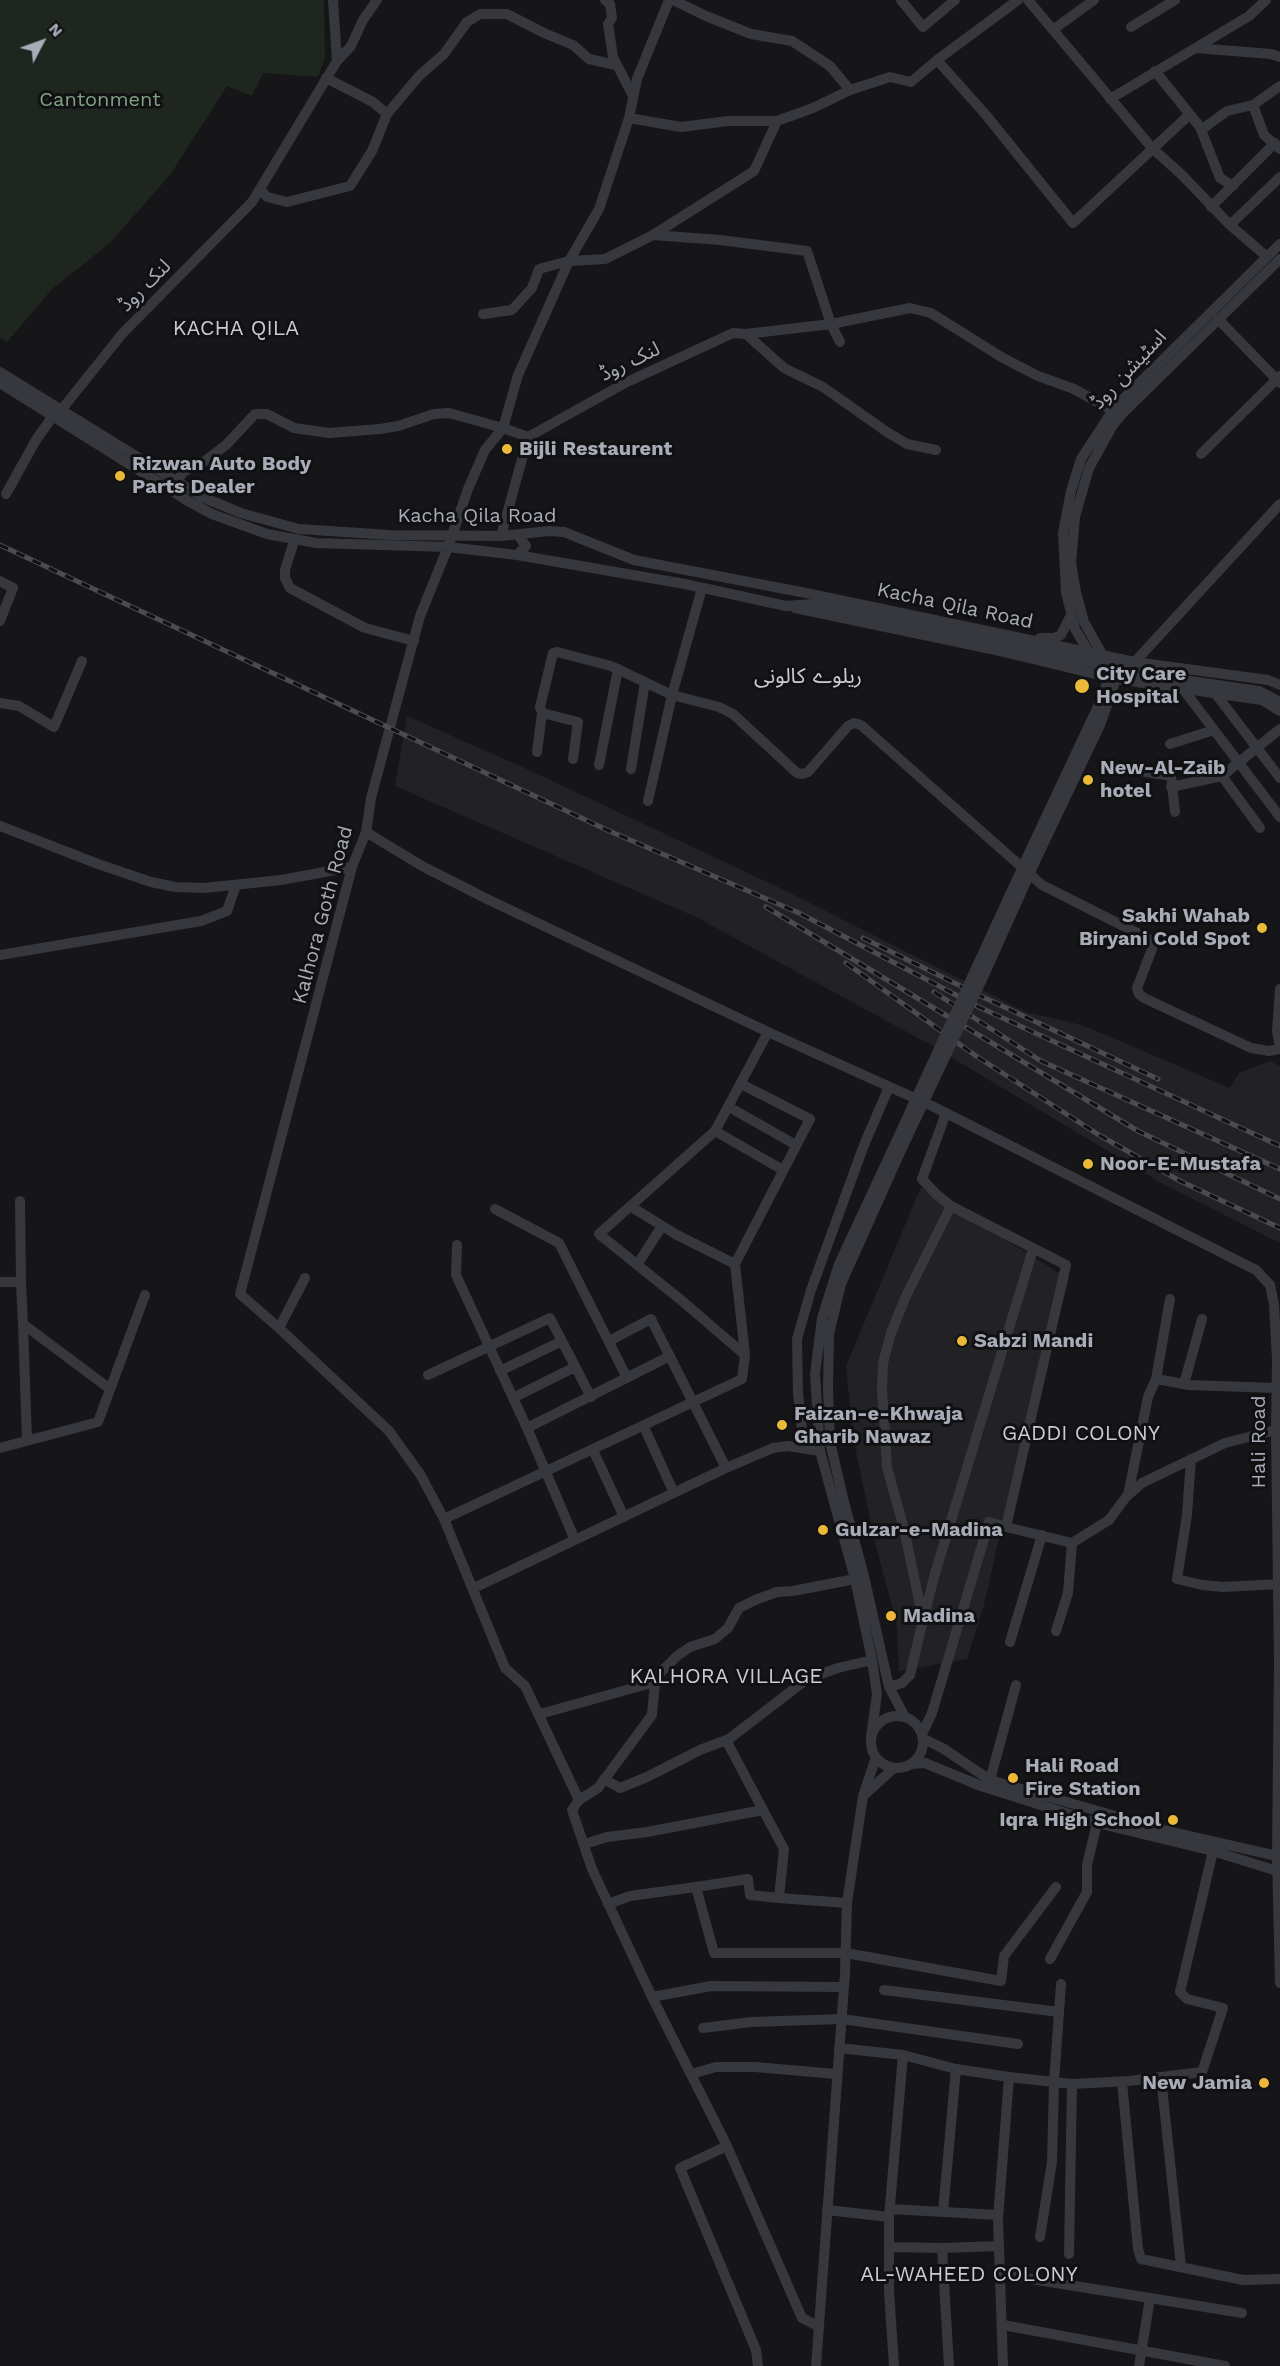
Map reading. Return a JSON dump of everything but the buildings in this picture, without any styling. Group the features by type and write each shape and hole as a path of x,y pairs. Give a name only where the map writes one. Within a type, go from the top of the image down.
{"street":[{"path":"333,0 337,61"},
{"name":"لنک روڈ","path":"6,495 36,440 57,412 122,334 245,209 260,189 326,78 351,46 376,0"},
{"path":"605,0 610,4 612,18 608,24 616,65 633,96"},
{"path":"503,428 518,375 569,261 599,209 629,118 633,96 671,0 751,34 792,42 830,66 850,90"},
{"path":"901,0 923,27 955,0"},
{"path":"629,118 681,127 728,121 777,121 813,108 850,90 890,77 910,82 1018,0"},
{"path":"1028,0 1054,28 1152,148 1182,175 1230,225 1275,263"},
{"path":"1054,28 1094,0"},
{"path":"1131,27 1174,0"},
{"path":"1110,99 1249,16 1266,0"},
{"path":"260,189 267,197 287,202 350,186 372,151 387,114 420,75 444,54 468,22 480,14 507,14 573,45 589,59 616,65"},
{"path":"1196,48 1271,54 1280,57"},
{"path":"937,60 986,115 1074,223 1189,115"},
{"path":"1155,71 1201,130 1220,178 1233,186"},
{"path":"326,78 373,102 387,114"},
{"path":"1201,130 1227,111 1253,105 1280,86"},
{"path":"1211,207 1277,146 1264,135 1253,105"},
{"path":"483,314 512,310 532,288 539,269 569,261 605,259 653,235 754,171 777,121"},
{"path":"1230,225 1280,177"},
{"path":"653,235 720,240 807,251 831,324 840,342"},
{"name":"اسٹیشن روڈ","path":"1110,678 1084,622 1071,563 1075,517 1084,481 1122,412 1275,263 1280,244"},
{"name":"اسٹیشن روڈ","path":"1110,678 1089,653 1075,629 1064,570 1064,521 1081,459 1112,410 1275,263"},
{"name":"لنک روڈ","path":"528,437 625,383 733,333 746,334 831,324 910,308 931,313 1003,358 1038,376 1074,389 1112,410"},
{"path":"1201,454 1279,380 1218,319"},
{"path":"746,334 784,368 823,387 887,432 907,444 936,450"},
{"name":"Kacha Qila Road","path":"0,372 164,487 212,514 294,541 448,548 517,555 702,588 991,649 1110,678 1262,700 1280,711"},
{"name":"Kacha Qila Road","path":"0,383 57,412 221,506 299,529 390,535 518,536 549,531 564,532 634,560 786,589 1135,662 1279,684"},
{"path":"177,481 183,472 205,461 226,445 255,414 267,414 294,428 328,433 380,429 398,426 434,414 449,413 528,437 501,536"},
{"name":"Kalhora Goth Road","path":"279,1328 240,1294 351,867 366,832 374,788 420,616 485,450 503,428"},
{"path":"894,1768 881,1763 872,1751 871,1737 877,1694 872,1660 855,1579 819,1451 815,1374 822,1318 838,1264 899,1146 1034,853 1107,682 1135,662 1280,504"},
{"path":"517,555 526,546 518,536"},
{"path":"294,541 285,570 285,578 290,588 365,628 414,641"},
{"path":"0,581 14,588 0,621"},
{"path":"648,801 672,695 702,588"},
{"path":"786,589 812,604"},
{"path":"786,606 812,604 824,606 1149,675 1259,691 1280,702"},
{"path":"1019,637 1058,636 1063,633 1071,615"},
{"path":"537,752 542,713 540,707 554,653 557,652 618,669 672,695 720,707 733,714 797,773 808,772 848,726 854,723 861,725 1008,858 1042,885 1148,938 1152,943 1152,949 1137,988 1139,994 1144,998 1251,1048 1269,1051 1280,1048 1277,1031 1280,989"},
{"path":"0,704 19,706 54,727 82,661"},
{"path":"599,765 618,669"},
{"path":"631,769 645,682"},
{"path":"1183,689 1280,817"},
{"path":"1215,693 1280,778"},
{"path":"542,713 578,722 573,759"},
{"path":"1171,787 1222,776 1280,729"},
{"path":"1170,744 1214,730"},
{"path":"1140,771 1171,776 1175,812"},
{"path":"1222,776 1260,828"},
{"path":"0,826 151,882 175,887 204,888 237,885 281,880 351,867"},
{"name":"Hali Road","path":"366,832 422,866 489,900 946,1113 1256,1270 1270,1285 1274,1304 1277,1388 1279,1584 1277,1871 1280,1983"},
{"path":"0,955 201,921 227,911 237,885"},
{"path":"745,1355 598,1234 715,1131 768,1032"},
{"path":"444,1519 742,1379 745,1355 735,1264 810,1119 741,1084"},
{"path":"804,1447 798,1394 797,1339 811,1290 864,1145 890,1087"},
{"path":"729,1107 796,1145"},
{"path":"946,1113 922,1179 951,1206 1066,1265 1006,1527"},
{"path":"715,1131 783,1170"},
{"path":"899,1146 870,1220 841,1284 829,1334 828,1389 830,1442 889,1687 905,1717"},
{"path":"20,1201 27,1440"},
{"path":"630,1206 662,1226 735,1264"},
{"path":"923,1620 905,1533 887,1467 882,1389 884,1363 891,1333 906,1296 951,1206"},
{"path":"495,1209 559,1243 627,1378"},
{"path":"637,1265 662,1226"},
{"path":"457,1245 456,1275 527,1428 575,1540"},
{"path":"889,1687 902,1683 909,1675 937,1566 1032,1249"},
{"path":"305,1278 279,1328 389,1431 420,1474 444,1519 505,1668 525,1686 579,1800"},
{"path":"0,1282 21,1282"},
{"path":"0,1448 98,1422 145,1295"},
{"path":"1128,1495 1148,1397 1156,1379 1170,1299"},
{"path":"428,1375 550,1318 591,1397"},
{"path":"609,1341 651,1318 726,1468"},
{"path":"1184,1384 1202,1319"},
{"path":"23,1324 110,1389"},
{"path":"500,1371 562,1341"},
{"path":"527,1428 670,1356"},
{"path":"513,1398 575,1367"},
{"path":"1156,1379 1184,1384 1277,1388"},
{"path":"644,1426 674,1493"},
{"path":"911,1764 922,1751 923,1737 989,1522 1072,1543 1109,1520 1128,1495 1142,1483 1225,1443 1276,1430"},
{"path":"474,1588 726,1468 773,1448 804,1447 819,1451"},
{"path":"593,1450 624,1517"},
{"path":"1191,1459 1187,1515 1177,1579 1223,1587 1279,1584"},
{"path":"1010,1642 1042,1535"},
{"path":"1056,1631 1068,1593 1072,1543"},
{"path":"818,2326 802,2318 727,2146 652,1997 592,1869 572,1810 579,1800 598,1788 652,1715 655,1682 661,1672 677,1656 690,1647 715,1639 728,1628 739,1608 777,1592 855,1579"},
{"path":"604,1779 620,1788 726,1740 807,1679 838,1668 872,1660"},
{"path":"540,1714 655,1682"},
{"path":"990,1780 1016,1685"},
{"path":"871,1737 874,1728 888,1717 905,1717 913,1720 923,1737 990,1780 1099,1818 1277,1856"},
{"path":"726,1740 784,1849 779,1898"},
{"path":"816,2366 836,2073 842,2019 847,1903 862,1796 876,1757"},
{"path":"862,1796 894,1768 925,1763 981,1786 1099,1818 1277,1871"},
{"path":"585,1844 607,1837 647,1832 764,1810"},
{"path":"1050,1959 1087,1892 1087,1865 1099,1818"},
{"path":"839,2048 903,2055 956,2069 1072,2084 1122,2082 1202,2072 1223,2008 1187,2000 1180,1992 1213,1851"},
{"path":"608,1904 630,1896 748,1879 750,1895 847,1903"},
{"path":"696,1887 714,1953 846,1953 1001,1981 1004,1956 1056,1887"},
{"path":"1040,2237 1052,2162 1054,2082 1061,1984"},
{"path":"652,1997 711,1986 844,1988"},
{"path":"884,1990 1059,2012"},
{"path":"703,2028 751,2022 842,2019 1018,2044"},
{"path":"894,2366 889,2291 890,2213 903,2055"},
{"path":"691,2074 716,2067 755,2067 836,2073"},
{"path":"943,2212 956,2069"},
{"path":"1003,2366 998,2215 1009,2077"},
{"path":"1161,2078 1181,2266"},
{"path":"1122,2082 1138,2249 1141,2259 1243,2280 1280,2279"},
{"path":"1069,2254 1072,2084"},
{"path":"727,2146 680,2168 756,2350 758,2366"},
{"path":"827,2210 998,2215"},
{"path":"891,2247 998,2246"},
{"path":"942,2248 949,2366"},
{"path":"1000,2274 1242,2313"},
{"path":"1139,2366 1150,2298"},
{"path":"1003,2325 1225,2366"}],"shaded area":[{"path":"407,716 529,770 780,888 1026,1012 1082,1025 1230,1088 1239,1073 1270,1061 1280,1066 1280,1243 1163,1184 929,1044 698,918 395,786"},
{"name":"Sabzi Mandi","path":"921,1187 1069,1279 1017,1458 984,1605 967,1659 899,1671 897,1626 875,1542 853,1437 846,1366"}],"green space":[{"name":"Cantonment","path":"0,0 324,0 325,58 318,77 263,73 252,96 227,86 170,175 110,243 52,289 7,342 0,338"}],"railway":[{"path":"0,545 607,830 799,913 981,1008 1280,1146"},
{"path":"766,907 1138,1131 1280,1199"},
{"path":"863,938 1158,1079"},
{"path":"846,963 976,1056 1099,1135 1180,1181 1280,1228"},
{"path":"934,992 1041,1061 1280,1169"}],"place":[{"name":"Bijli Restaurent","path":"507,449"},
{"name":"Rizwan Auto Body Parts Dealer","path":"120,476"},
{"name":"City Care Hospital","path":"1082,686"},
{"name":"New-Al-Zaib hotel","path":"1088,780"},
{"name":"Sakhi Wahab Biryani Cold Spot","path":"1262,928"},
{"name":"Noor-E-Mustafa","path":"1088,1164"},
{"name":"Sabzi Mandi","path":"962,1341"},
{"name":"Faizan-e-Khwaja Gharib Nawaz","path":"782,1425"},
{"name":"Gulzar-e-Madina","path":"823,1530"},
{"name":"Madina","path":"891,1616"},
{"name":"Hali Road Fire Station","path":"1013,1778"},
{"name":"Iqra High School","path":"1173,1820"},
{"name":"New Jamia","path":"1264,2083"}],"district":[{"name":"KACHA QILA","path":"236,329"},
{"name":"ریلوے کالونی","path":"808,677"},
{"name":"GADDI COLONY","path":"1081,1434"},
{"name":"KALHORA VILLAGE","path":"726,1677"},
{"name":"AL-WAHEED COLONY","path":"969,2275"}]}
